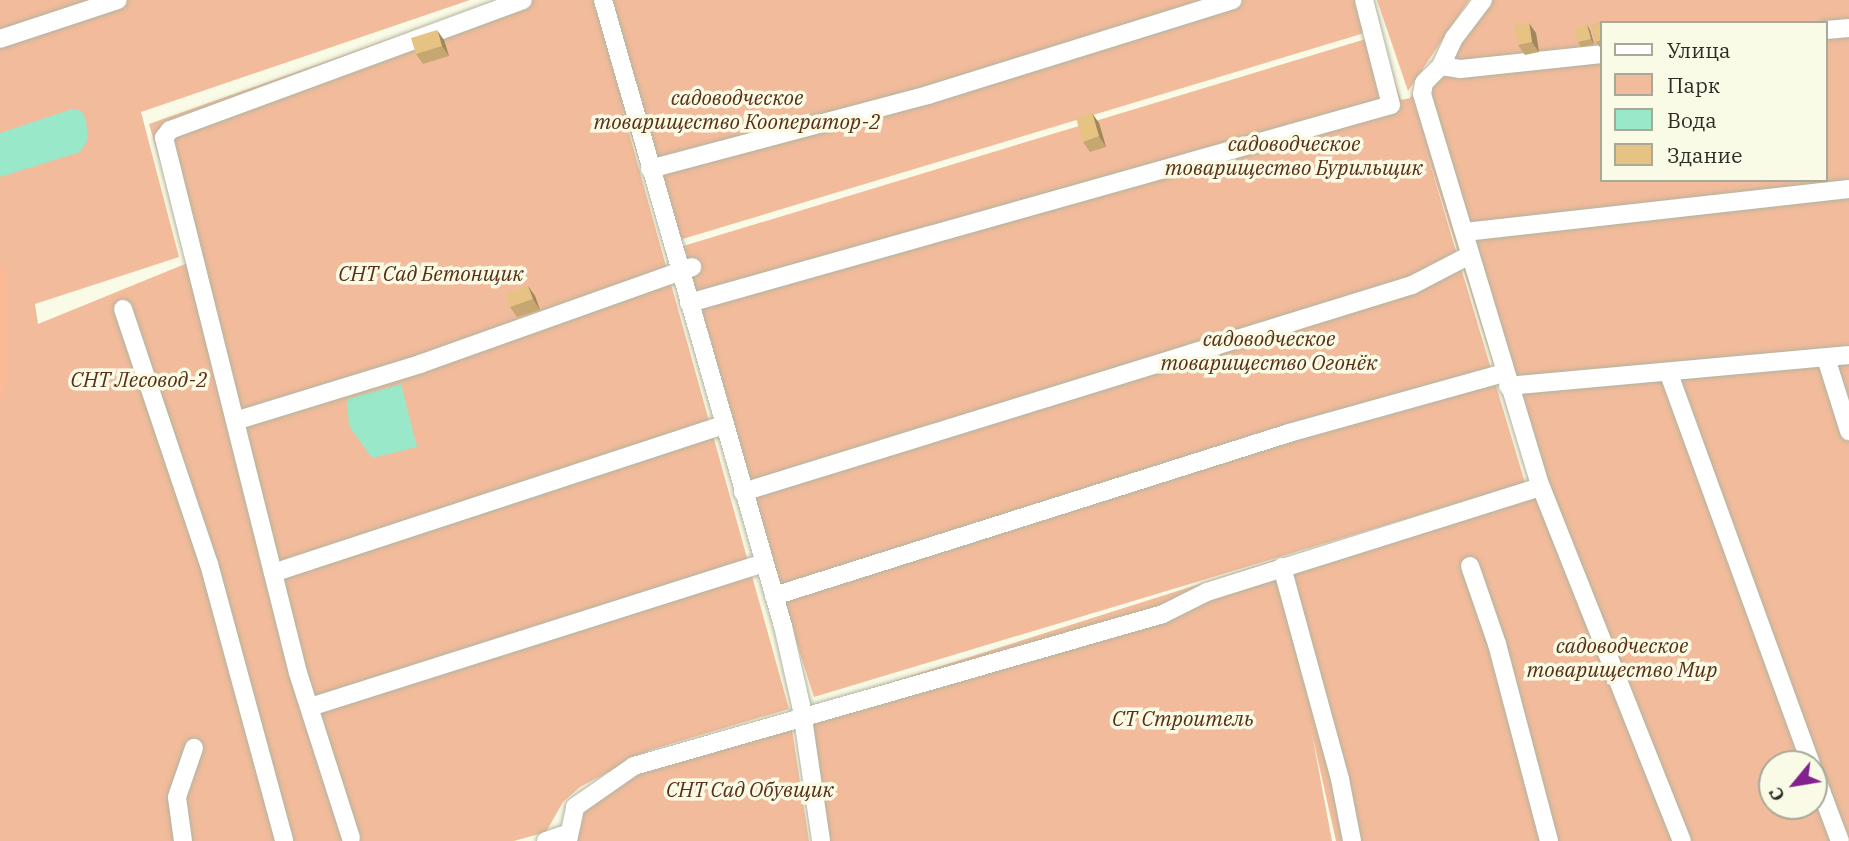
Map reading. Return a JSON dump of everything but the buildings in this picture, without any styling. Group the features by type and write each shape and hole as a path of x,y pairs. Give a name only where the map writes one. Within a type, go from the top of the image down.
{"street":[{"path":"0,39 118,0"},
{"path":"351,838 310,707 273,573 166,154 165,133 523,0"},
{"path":"603,0 650,169 686,269 689,303 774,596 802,715 821,841"},
{"path":"650,169 928,95 1233,0"},
{"path":"689,303 1391,105 1364,0"},
{"path":"1483,0 1454,38 1441,66 1424,83 1422,94 1465,232 1468,256 1541,487 1682,841"},
{"path":"1828,30 1849,28"},
{"path":"1441,66 1460,69 1601,54"},
{"path":"1465,232 1849,189"},
{"path":"743,492 1412,285 1468,256"},
{"path":"235,421 420,364 686,269"},
{"path":"123,309 209,564 265,758 284,841"},
{"path":"774,596 1289,433 1506,379 1668,374 1776,359 1849,355"},
{"path":"1826,358 1849,431"},
{"path":"1668,374 1806,750"},
{"path":"273,573 724,425"},
{"path":"545,841 567,838 575,807 585,796 634,766 802,715 1163,614 1207,592 1541,487"},
{"path":"310,707 764,563"},
{"path":"1470,566 1497,643 1549,841"},
{"path":"1282,567 1340,779 1352,841"},
{"path":"183,841 177,797 194,748"},
{"path":"1828,809 1840,841"}],"green space":[{"path":"0,0 470,0 141,112 179,257 35,304 38,324 190,262 149,124 500,0 1372,0 1381,28 666,244 621,104 789,709 650,750 580,787 563,802 546,832 514,841 0,841"},
{"path":"1377,0 1469,0 1408,91"},
{"path":"1480,0 1849,0 1849,841 1336,841 1312,734 1332,841 826,841 806,709 1278,559 1280,572 1535,497 1425,147 1525,483 814,697 692,315 680,247 1379,35 1401,100 1410,98 1460,17"},
{"name":"СНТ Сад Обувщик","path":"791,723 809,841 560,841 575,835 587,801 627,773"}],"shaded area":[{"path":"0,262 6,275 8,379 0,404"}],"water":[{"path":"72,109 82,111 86,121 88,140 80,152 0,177 0,133"},
{"path":"401,384 417,447 372,458 349,426 347,399"}],"park label":[{"name":"садоводческое товарищество Кооператор-2","path":"737,109"},
{"name":"садоводческое товарищество Бурильщик","path":"1294,155"},
{"name":"СНТ Сад Бетонщик","path":"431,273"},
{"name":"садоводческое товарищество Огонёк","path":"1269,350"},
{"name":"СНТ Лесовод-2","path":"139,379"},
{"name":"садоводческое товарищество Мир","path":"1622,657"},
{"name":"СТ Строитель","path":"1183,718"}]}
